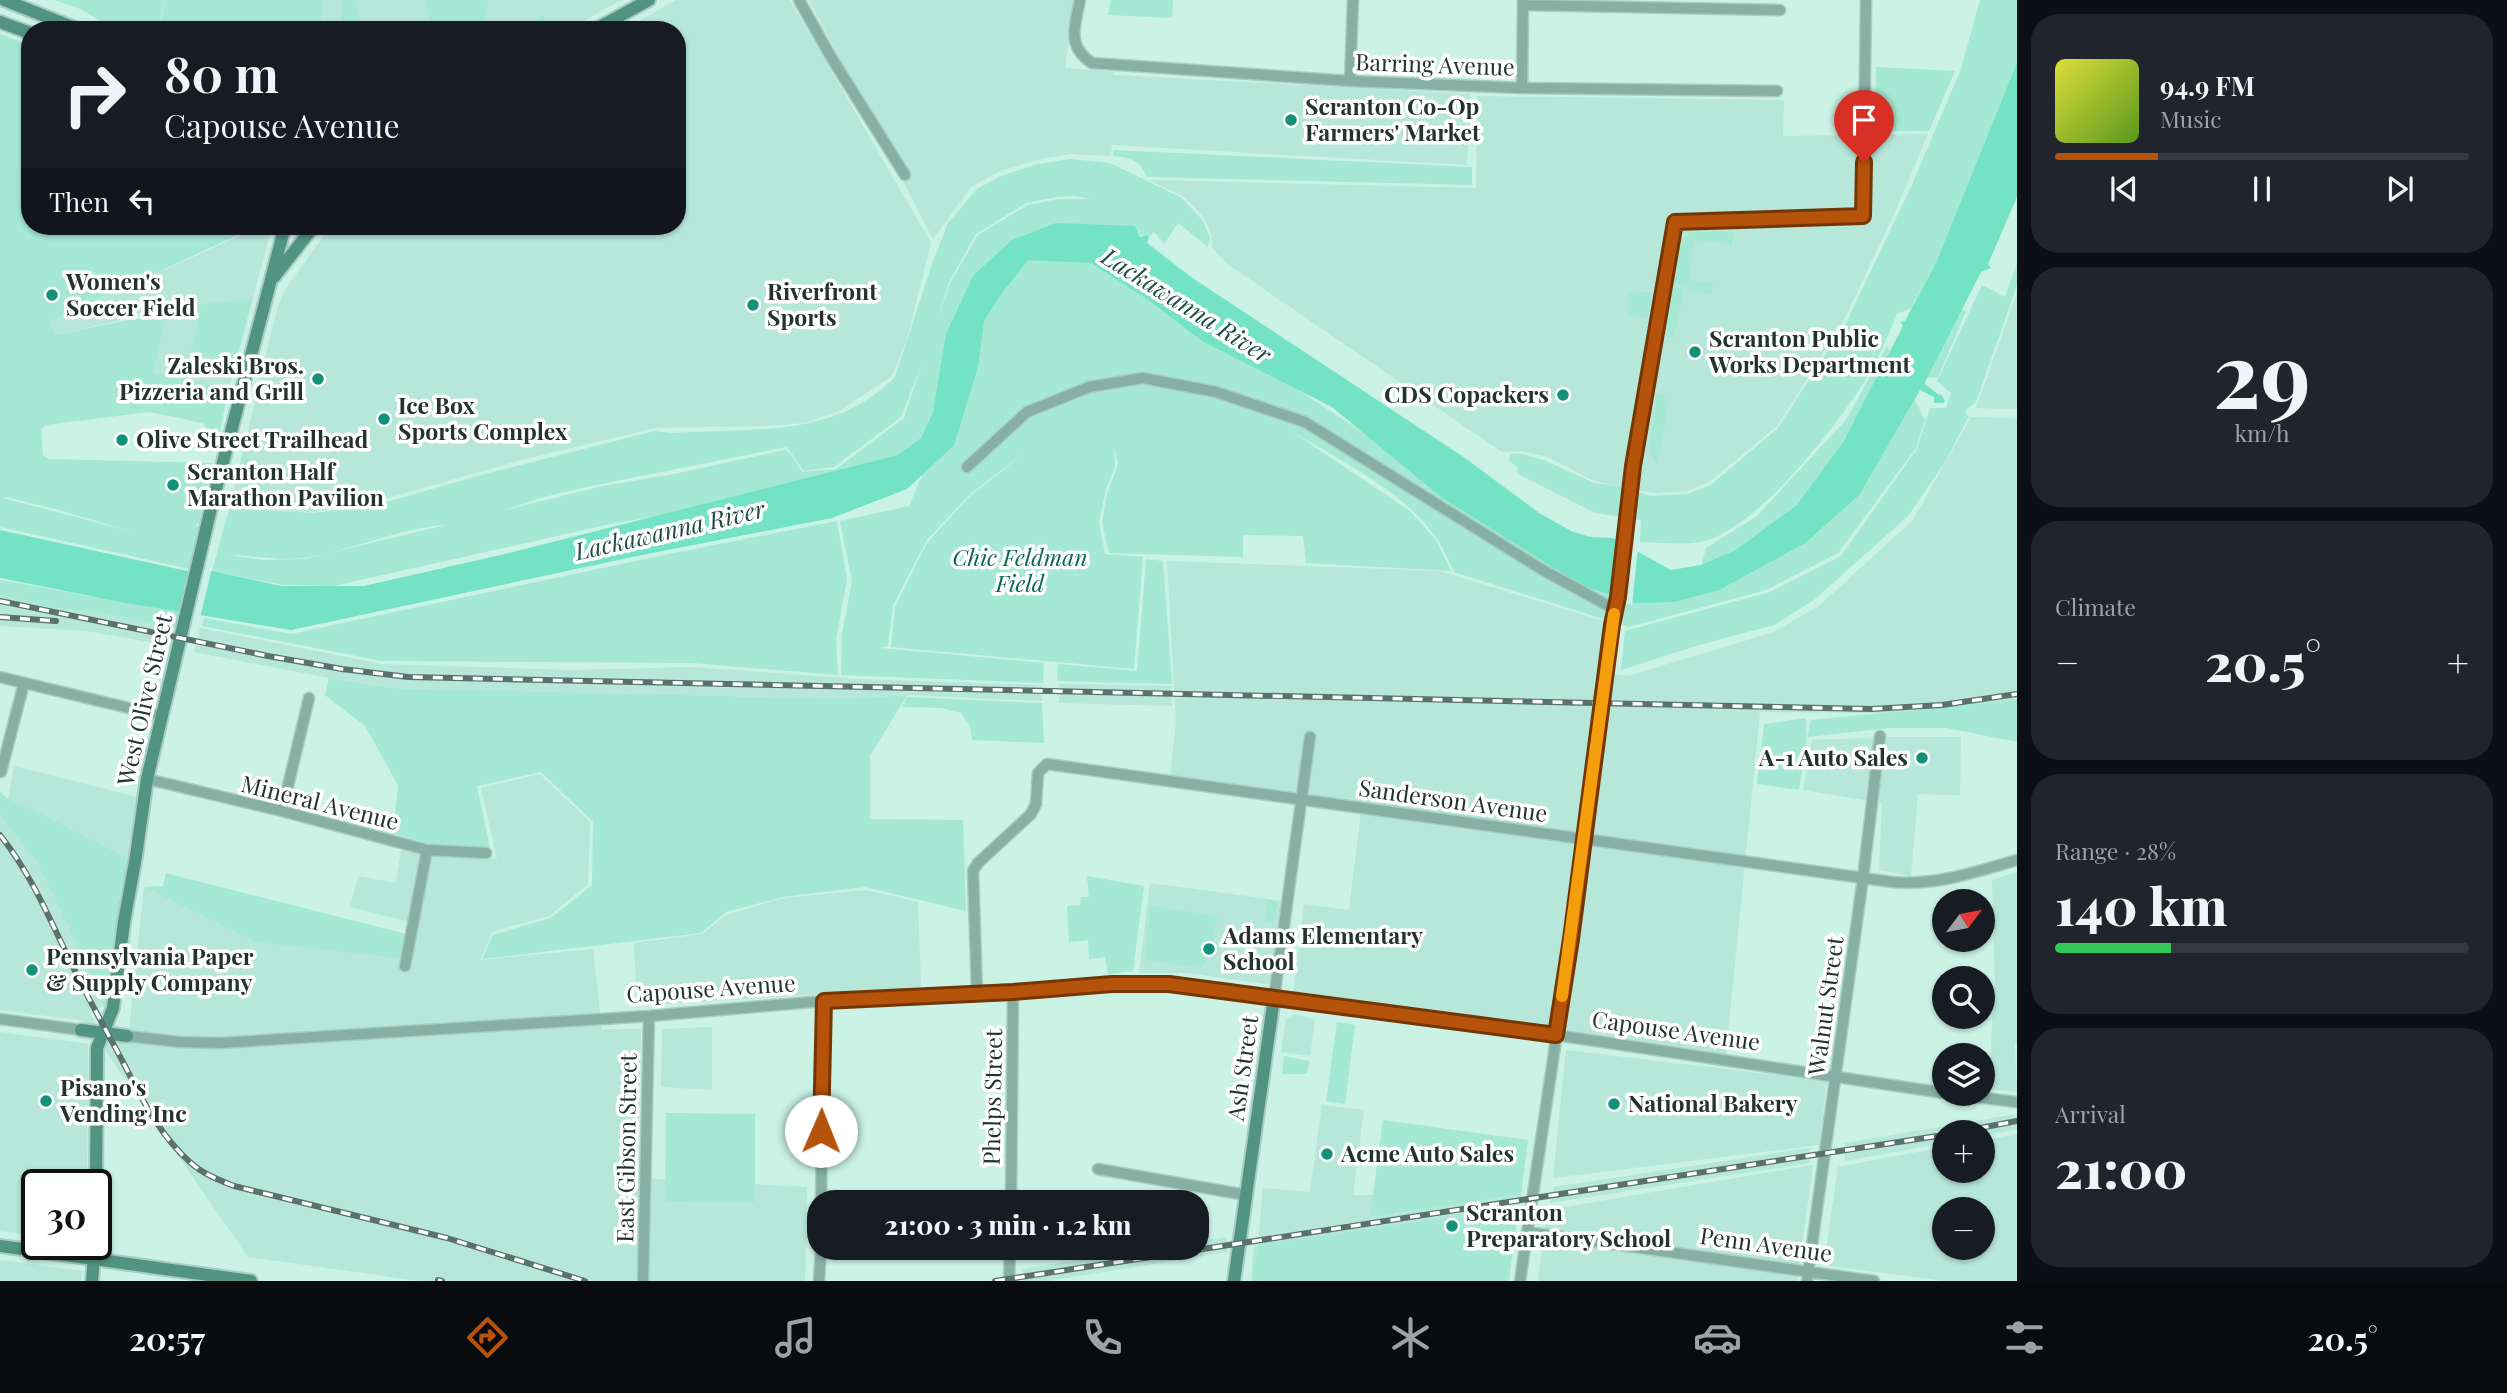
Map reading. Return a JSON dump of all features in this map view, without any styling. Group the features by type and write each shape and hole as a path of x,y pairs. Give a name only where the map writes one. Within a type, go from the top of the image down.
{"main road":[{"path":"4,0 57,21"},
{"path":"610,21 649,0"},
{"path":"0,22 21,30"},
{"name":"West Olive Street","path":"96,1169 97,1048 113,1008 146,779 283,235"},
{"path":"272,280 307,235"},
{"name":"Ash Street","path":"1234,1281 1273,998"},
{"path":"81,1030 103,1033"},
{"name":"Capouse Avenue","path":"103,1033 127,1036"},
{"path":"0,1246 21,1249"},
{"path":"92,1281 95,1260"},
{"path":"102,1260 251,1281"}],"street":[{"path":"799,0 831,57 905,175"},
{"name":"Barring Avenue","path":"1080,0 1074,36 1079,52 1092,62 1350,81 1521,88 1777,91"},
{"path":"1350,81 1353,0"},
{"path":"1520,1281 1571,939 1612,625 1618,597 1633,466 1675,222 1863,216 1866,0"},
{"path":"1521,88 1523,2 1780,10"},
{"path":"967,467 1027,412 1089,387 1143,379 1216,392 1305,422 1541,569 1616,610"},
{"path":"0,677 162,716"},
{"path":"1,772 24,683"},
{"path":"282,811 309,698"},
{"name":"Walnut Street","path":"1807,1276 1863,878 1880,736"},
{"name":"Ash Street","path":"1273,998 1310,737"},
{"name":"Sanderson Avenue","path":"977,993 973,871 978,863 1031,814 1035,804 1038,773 1048,764 1863,878 1922,883 2017,860"},
{"name":"Mineral Avenue","path":"146,779 282,811 427,850 486,853"},
{"path":"405,965 427,850"},
{"name":"Capouse Avenue","path":"127,1036 211,1043 1140,982 1187,985 1556,1035 1932,1091"},
{"name":"Phelps Street","path":"1010,1190 1013,992"},
{"path":"821,1190 824,1001"},
{"name":"East Gibson Street","path":"643,1281 649,1016"},
{"path":"0,1019 81,1030"},
{"path":"1995,1099 2017,1102"},
{"path":"1098,1169 1246,1195"},
{"name":"Penn Avenue","path":"1527,1232 1807,1276 1874,1281"},
{"path":"819,1281 820,1260"},
{"path":"1009,1281 1010,1260"}],"shaded area":[{"path":"56,0 621,0 584,21 102,21 79,8"},
{"path":"676,0 790,0 931,243 906,342 892,376 839,411 804,423 655,428 525,459 370,503 312,512 248,509 236,497 232,498 276,313 284,291 324,235 686,235 686,21 639,21"},
{"path":"809,0 1074,0 1065,68 1114,72 1114,75 1471,94 1467,165 1112,145 1111,156 1071,154 1040,159 1000,171 971,187 933,239"},
{"path":"1477,96 1784,100 1783,136 1928,134 1843,322 1777,426 1709,482 1687,491 1654,493 1594,481 1548,457 1520,451 1502,452 1226,263 1212,248 1212,236 1205,219 1185,197 1148,180 1476,188","holes":["1689,232 1734,232 1729,244 1694,239 1687,286 1673,283 1682,236","1683,290 1666,336 1672,293"]},
{"path":"241,235 270,235 228,393 151,374 167,310 55,335 50,322"},
{"path":"2017,293 2017,409 1976,408"},
{"path":"1971,417 2017,418 2017,700 1880,713 1760,712 1726,1054 1549,1027 1293,994 1304,904 1349,910 1362,803 1170,777 1176,721 1167,561 1439,571 1607,622 1601,672 1628,676 1774,632 1820,605 1913,520"},
{"path":"0,595 47,607 94,612 175,628 172,646 86,631 0,626"},
{"path":"200,628 382,664 571,670 692,667 856,679 1042,685 1042,701 907,695 845,699 389,688 194,652"},
{"path":"1059,684 1171,686 1172,706 1059,703"},
{"path":"1961,737 1960,795 1918,794 1911,876 1879,870 1882,803 1803,790 1812,740"},
{"path":"14,766 137,797 127,858 35,810 8,799"},
{"path":"540,774 590,822 588,884 549,916 493,931 480,960 593,949 602,1029 641,1029 638,1178 807,1187 805,1281 420,1281 248,1257 85,1021 0,1010 0,815 38,864 86,963 103,1006 89,1012 96,1025 129,1030 144,887 255,942 399,957 410,922 350,907 358,876 396,883 401,851 497,859 481,788"},
{"path":"2017,872 2017,1092 1995,1090 1995,1043 1991,1043 1992,1029 1995,1029 1995,889 1992,889 1992,880"},
{"name":"Adams Elementary School","path":"1150,883 1283,901 1272,985 1187,973 1139,973"},
{"path":"866,890 918,902 921,987 637,1006 634,943 702,934 726,915 783,898"},
{"path":"1295,1014 1315,1020 1310,1056 1281,1052 1286,1019"},
{"path":"712,1027 712,1090 661,1087 662,1029"},
{"path":"0,1032 88,1044 87,1169 21,1169 21,1234 0,1231"},
{"path":"1566,1050 1827,1081 1819,1145 1553,1178"},
{"path":"1322,1105 1364,1110 1353,1195 1373,1195 1370,1216 1521,1194 1508,1281 1251,1281 1254,1245 1258,1244 1263,1188 1310,1192"},
{"path":"2017,1116 2017,1129 1995,1134 1995,1120 1981,1120"},
{"path":"1932,1128 1932,1145 1845,1161 1845,1143"},
{"path":"2017,1134 2017,1281 1944,1281 1824,1265 1838,1167 1932,1149 1932,1183 1995,1183 1995,1139"},
{"path":"1809,1148 1810,1163 1550,1203 1554,1187"},
{"path":"1813,1165 1797,1281 1538,1281 1547,1210"},
{"path":"1227,1237 1227,1252 1209,1255 1209,1240"},
{"path":"0,1260 83,1271 81,1281 0,1281"},
{"path":"1080,1260 1177,1260 1047,1281 1024,1281 1023,1269"}],"green space":[{"path":"55,0 162,0 158,21 102,21 78,8"},
{"path":"167,0 321,0 321,21 161,21"},
{"path":"342,0 355,0 361,21 341,21"},
{"path":"425,0 488,0 483,21 431,21"},
{"path":"1111,0 1173,0 1172,18 1108,15"},
{"path":"1980,0 2017,0 2017,64 1936,263 1911,308 1897,314 1880,353 1859,390 1790,478 1746,518 1724,533 1704,541 1680,544 1640,542 1641,520 1595,513 1516,473 1518,468 1509,461 1510,454 1522,454 1546,461 1594,483 1618,486 1651,496 1688,494 1711,485 1778,428 1847,321 1911,187 1961,69"},
{"path":"543,16 546,21 533,21"},
{"path":"0,34 21,42 21,235 238,235 50,322 55,335 212,303 252,299 232,376 217,371 220,360 191,353 199,320 166,315 153,373 229,389 217,444 204,442 206,427 203,423 149,412 46,425 41,430 43,455 49,459 212,463 199,524 196,524 198,527 190,569 0,527","holes":["3,498 52,508 137,533"]},
{"path":"1876,67 1955,71 1929,131 1876,131"},
{"path":"1113,150 1472,167 1472,185 1147,177 1137,163 1113,156"},
{"name":"Chic Feldman Field","path":"1070,159 1110,163 1182,198 1203,221 1210,238 1208,247 1178,223 1164,244 1154,232 1149,237 1141,236 1135,226 1119,228 1280,378 1481,510 1697,582 1706,548 1757,516 1846,420 1887,346 1925,420 1916,448 1838,553 1766,590 1629,627 1454,572 1437,539 1407,506 1350,465 1291,431 1410,511 1436,540 1451,571 1306,563 1303,536 1243,535 1243,557 1109,553 1102,523 1107,494 1118,464 1114,447 1115,467 1106,489 1099,522 1105,554 1143,557 1134,669 891,647 895,607 927,543 969,497 1027,451 968,496 927,540 893,605 888,646 880,648 1044,663 1043,683 841,675 842,634 852,581 840,521 909,506 922,476 915,475 615,523 333,586 283,585 212,571 232,498 236,497 248,509 313,513 373,506 655,431 672,433 790,426 818,421 845,411 871,397 895,377 948,223 977,189 1001,176 1037,164","holes":["1075,196 1090,199 1058,199 1028,205 978,235 950,283 936,323 949,282 976,234 1026,203 1056,197","923,361 904,418 836,469 802,472 790,453 785,450 598,487 502,511 581,488 786,447 804,471 834,467 901,417","446,525 325,554 410,530","229,555 285,559 321,555 305,559 262,560"]},
{"path":"1689,232 1734,232 1731,247 1729,244 1694,240 1689,280 1713,283 1711,295 1687,290 1687,286 1672,283 1680,240"},
{"path":"2017,263 2017,285 1976,402 1965,410 1969,416 1945,462 1908,516 1814,600 1774,625 1621,670 1625,631 1770,592 1841,556 1917,449 1930,408 1946,408 1951,393 1937,381 1982,285 2005,297"},
{"path":"1672,287 1684,289 1674,338 1666,336"},
{"path":"1629,291 1652,293 1649,315 1645,318 1627,315"},
{"path":"1956,309 1966,311 1938,377 1926,378"},
{"path":"1657,394 1665,395 1664,401 1669,402 1657,465 1649,451"},
{"path":"244,448 254,486 264,485 263,490 236,483"},
{"path":"837,521 847,579 836,640 838,675 692,663 382,661 202,626 204,618 291,634"},
{"path":"1146,559 1163,561 1172,684 1057,681 1058,664 1137,671"},
{"path":"0,580 180,612 175,628 94,612 47,607 0,595"},
{"path":"329,678 389,688 845,699 907,695 870,756 870,819 963,820 966,911 865,887 783,897 726,912 701,933 482,959 493,935 551,918 592,885 593,822 541,772 477,786 490,848 429,844 393,833 398,785 365,726 325,695"},
{"path":"907,697 1042,703 1044,743 972,740 970,726 961,713 942,708 902,707"},
{"path":"2017,700 2017,742 1947,728 1890,728 1807,737 1811,720"},
{"path":"1806,718 1806,747 1799,790 1757,784 1764,724"},
{"path":"0,792 8,799 35,810 127,858 107,1014 86,963 38,864 0,815"},
{"path":"166,873 406,934 399,958 255,942 144,887 163,886"},
{"path":"1087,876 1144,886 1133,971 1108,974 1105,957 1089,959 1088,940 1069,942 1067,906 1080,905 1081,897 1089,897"},
{"path":"1268,900 1278,902 1275,923 1265,921"},
{"path":"1150,906 1217,916 1213,944 1202,968 1145,960"},
{"path":"1337,1022 1355,1025 1345,1104 1326,1101"},
{"path":"1284,1056 1309,1061 1307,1074 1282,1074"},
{"path":"666,1113 755,1114 755,1202 665,1201"},
{"path":"1383,1120 1528,1140 1521,1194 1370,1217"},
{"name":"Scranton Preparatory School","path":"1518,1207 1509,1281 1253,1281 1258,1245"}],"water":[{"name":"Lackawanna River","path":"2017,63 2017,197 1988,264 1991,268 1981,272 1925,382 1941,394 1945,401 1934,403 1934,397 1920,390 1859,495 1805,543 1719,590 1674,602 1635,603 1581,585 1441,497 1332,407 1202,341 1150,301 1091,263 1028,260 984,321 978,367 954,445 907,489 832,518 637,556 291,630 126,603 0,578 0,530 187,571 212,571 281,586 364,586 505,554 898,455 921,438 933,413 946,334 973,276 1012,240 1056,223 1135,226 1140,237 1149,237 1147,243 1191,277 1465,458 1539,513 1571,531 1590,537 1613,538 1671,570 1701,565 1736,550 1797,505 1844,441 1903,326 1900,322 1905,321 1936,263"}],"pier":[{"path":"1617,536 1638,548 1632,605 1611,598"},
{"path":"190,567 212,568 200,618 180,615"}],"railway":[{"path":"0,601 268,656 408,677 1871,709 1942,705 2017,694"},
{"path":"0,617 56,621"},
{"path":"0,835 34,887 85,992 146,1105 171,1142 196,1167 234,1186 447,1238 585,1281"},
{"path":"1995,1125 2017,1121"},
{"path":"995,1281 1932,1137"},
{"path":"438,1280 442,1281"}],"slow traffic":[{"path":"1562,996 1614,614"}],"place":[{"name":"Scranton Co-Op Farmers' Market","path":"1291,120"},
{"name":"Women's Soccer Field","path":"52,295"},
{"name":"Riverfront Sports","path":"753,305"},
{"name":"Scranton Public Works Department","path":"1695,352"},
{"name":"Zaleski Bros. Pizzeria and Grill","path":"318,379"},
{"name":"CDS Copackers","path":"1563,395"},
{"name":"Ice Box Sports Complex","path":"384,419"},
{"name":"Olive Street Trailhead","path":"122,440"},
{"name":"Scranton Half Marathon Pavilion","path":"173,485"},
{"name":"A-1 Auto Sales","path":"1922,758"},
{"name":"Adams Elementary School","path":"1209,949"},
{"name":"Pennsylvania Paper & Supply Company","path":"32,970"},
{"name":"Pisano's Vending Inc","path":"46,1101"},
{"name":"National Bakery","path":"1614,1104"},
{"name":"Acme Auto Sales","path":"1327,1154"},
{"name":"Scranton Preparatory School","path":"1452,1226"}],"route":[{"path":"821,1131 824,1001 1013,992 1140,982 1556,1035 1618,597 1633,466 1675,222 1863,216 1864,162"}]}
